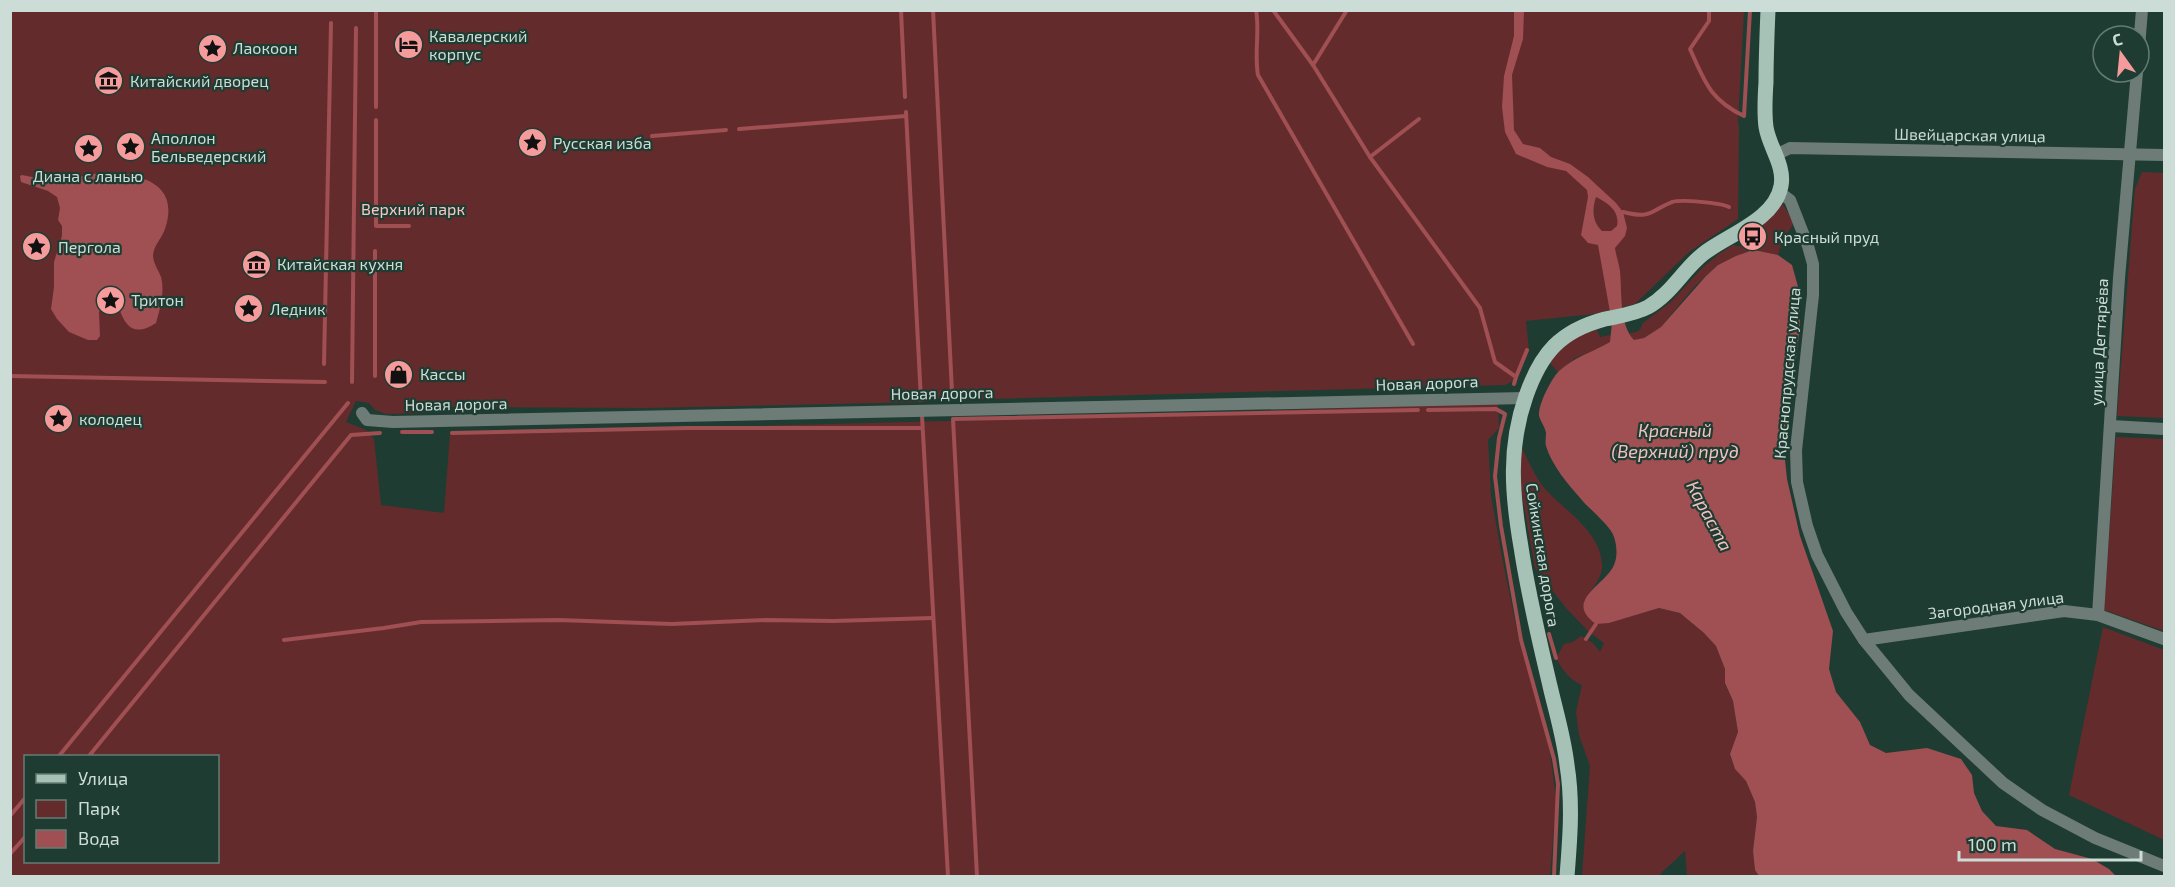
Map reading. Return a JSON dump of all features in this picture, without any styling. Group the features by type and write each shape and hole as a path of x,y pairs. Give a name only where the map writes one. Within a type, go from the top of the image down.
{"main road":[{"path":"1768,10 1765,118 1781,179 1779,192"},
{"name":"Сойкинская дорога","path":"1567,876 1570,796 1567,764 1530,600 1513,492 1513,451 1525,398 1534,374 1552,346 1576,329 1640,311 1655,303 1702,255 1760,217 1779,192"}],"street":[{"name":"улица Дегтярёва","path":"2098,615 2119,278 2136,84"},
{"name":"Швейцарская улица","path":"1776,155 1790,148 2164,155"},
{"name":"Краснопрудская улица","path":"1779,192 1790,200 1813,264 1812,305 1796,450 1797,482 1807,526 1817,555 1840,601 1864,640 1909,695 2003,783 2051,815 2095,838 2164,866"},
{"name":"Новая дорога","path":"363,413 367,420 393,422 1525,398"},
{"path":"2111,426 2164,429"},
{"name":"Загородная улица","path":"1864,640 2064,611 2098,615 2164,639"}],"green space":[{"name":"Верхний парк","path":"10,11 1744,11 1738,121 1738,219 1689,252 1635,304 1594,314 1526,321 1529,351 1517,379 1505,385 950,400 941,398 926,402 646,408 431,407 424,413 386,414 375,410 369,403 356,401 346,422 366,430 374,439 381,505 444,513 450,434 1498,403 1499,428 1488,440 1491,496 1519,641 1543,718 1550,753 1556,799 1550,876 11,876"},
{"path":"2142,172 2164,173 2164,418 2117,416 2135,189"},
{"path":"1780,200 1794,223 1782,241 1778,255 1753,250 1718,265 1694,287 1661,327 1644,338 1634,341 1628,334 1639,331 1643,323 1672,301 1702,268 1733,245 1744,247 1765,233 1762,225"},
{"path":"1597,330 1600,337 1611,335 1610,342 1575,358 1558,372 1550,363 1553,357 1576,335"},
{"path":"2116,437 2164,439 2164,631 2104,610"},
{"path":"1521,447 1543,487 1583,525 1597,545 1602,568 1597,581 1584,601 1608,623 1659,608 1680,613 1716,646 1725,669 1725,684 1733,701 1738,732 1730,755 1735,769 1746,781 1755,802 1757,817 1753,851 1755,870 1759,876 1687,876 1685,851 1661,873 1661,876 1582,876 1590,766 1579,735 1576,712 1582,685 1569,677 1556,658 1564,644 1573,642 1581,636 1593,643 1600,652 1604,643 1588,631 1566,608 1535,568 1521,489"},
{"path":"2103,627 2164,650 2164,840 2069,795"}],"water":[{"name":"Красный (Верхний) пруд","path":"1514,11 1524,11 1523,39 1512,75 1514,130 1523,144 1540,148 1551,157 1570,164 1588,177 1623,212 1627,228 1625,236 1615,248 1620,271 1624,317 1629,334 1634,340 1644,338 1661,327 1706,276 1718,265 1736,256 1753,250 1778,255 1792,265 1800,294 1800,325 1793,386 1787,414 1784,450 1787,479 1800,536 1833,631 1829,669 1836,692 1860,722 1870,745 1886,753 1927,748 1961,759 1972,775 1974,793 1982,811 1996,826 2027,830 2055,849 2092,859 2116,876 1759,876 1755,870 1753,851 1757,817 1755,802 1746,781 1735,769 1730,754 1738,732 1733,701 1725,683 1725,669 1716,646 1680,613 1659,608 1609,623 1596,624 1587,616 1584,608 1584,601 1588,594 1608,574 1615,563 1615,541 1609,528 1571,487 1552,461 1546,446 1546,433 1539,411 1552,380 1559,371 1577,358 1610,342 1612,323 1598,245 1588,243 1581,235 1588,197 1587,190 1566,171 1547,167 1516,154 1505,132 1502,107 1504,76 1514,36","holes":["1596,197 1609,205 1617,216 1617,226 1611,231 1602,231 1595,219"]},
{"path":"118,173 151,182 165,195 168,216 165,229 153,255 161,277 162,300 156,323 137,330 125,321 119,308 113,305 102,307 99,312 100,336 97,340 88,340 69,332 51,309 54,262 62,236 62,226 58,220 60,208 57,197 48,191 21,182 20,176 57,182 91,174"}],"waterway":[{"path":"376,10 376,107"},
{"path":"901,10 905,97"},
{"path":"933,10 952,392"},
{"path":"1256,10 1258,75 1413,344"},
{"path":"1273,10 1313,65 1347,10"},
{"path":"1709,10 1709,21 1690,49 1710,89 1723,103 1744,116 1750,10"},
{"path":"324,364 331,23"},
{"path":"352,382 356,28"},
{"path":"1313,65 1370,157 1480,308 1495,362 1516,377 1514,384"},
{"path":"906,112 921,400"},
{"path":"739,129 906,116"},
{"path":"1370,157 1419,119"},
{"path":"376,120 376,226 409,226"},
{"path":"652,136 726,130"},
{"path":"1623,212 1645,215 1677,201 1729,207"},
{"path":"375,251 375,376"},
{"path":"1516,377 1527,350"},
{"path":"10,376 325,382"},
{"path":"60,755 348,403"},
{"path":"1428,410 1496,409 1505,414 1499,438 1495,476 1501,526 1521,640 1554,759 1558,784 1554,876"},
{"path":"977,876 953,419 1418,410"},
{"path":"922,416 948,876"},
{"path":"452,433 687,428 922,428"},
{"path":"402,432 432,432"},
{"path":"90,755 351,435 380,433"},
{"path":"284,640 421,622 558,620 672,624 766,620 833,621 932,618"},
{"path":"1586,639 1596,624"},
{"path":"1549,634 1556,658"},
{"path":"10,816 24,799"},
{"path":"10,854 24,838"}],"place":[{"name":"Кавалерский корпус","path":"408,45"},
{"name":"Лаокоон","path":"212,48"},
{"name":"Китайский дворец","path":"109,81"},
{"name":"Русская изба","path":"532,143"},
{"name":"Аполлон Бельведерский","path":"130,147"},
{"name":"Диана с ланью","path":"88,148"},
{"name":"Красный пруд","path":"1753,237"},
{"name":"Пергола","path":"37,247"},
{"name":"Китайская кухня","path":"256,264"},
{"name":"Тритон","path":"110,300"},
{"name":"Ледник","path":"249,309"},
{"name":"Кассы","path":"399,374"},
{"name":"колодец","path":"58,419"}],"water label":[{"name":"Караста","path":"1709,516"}]}
